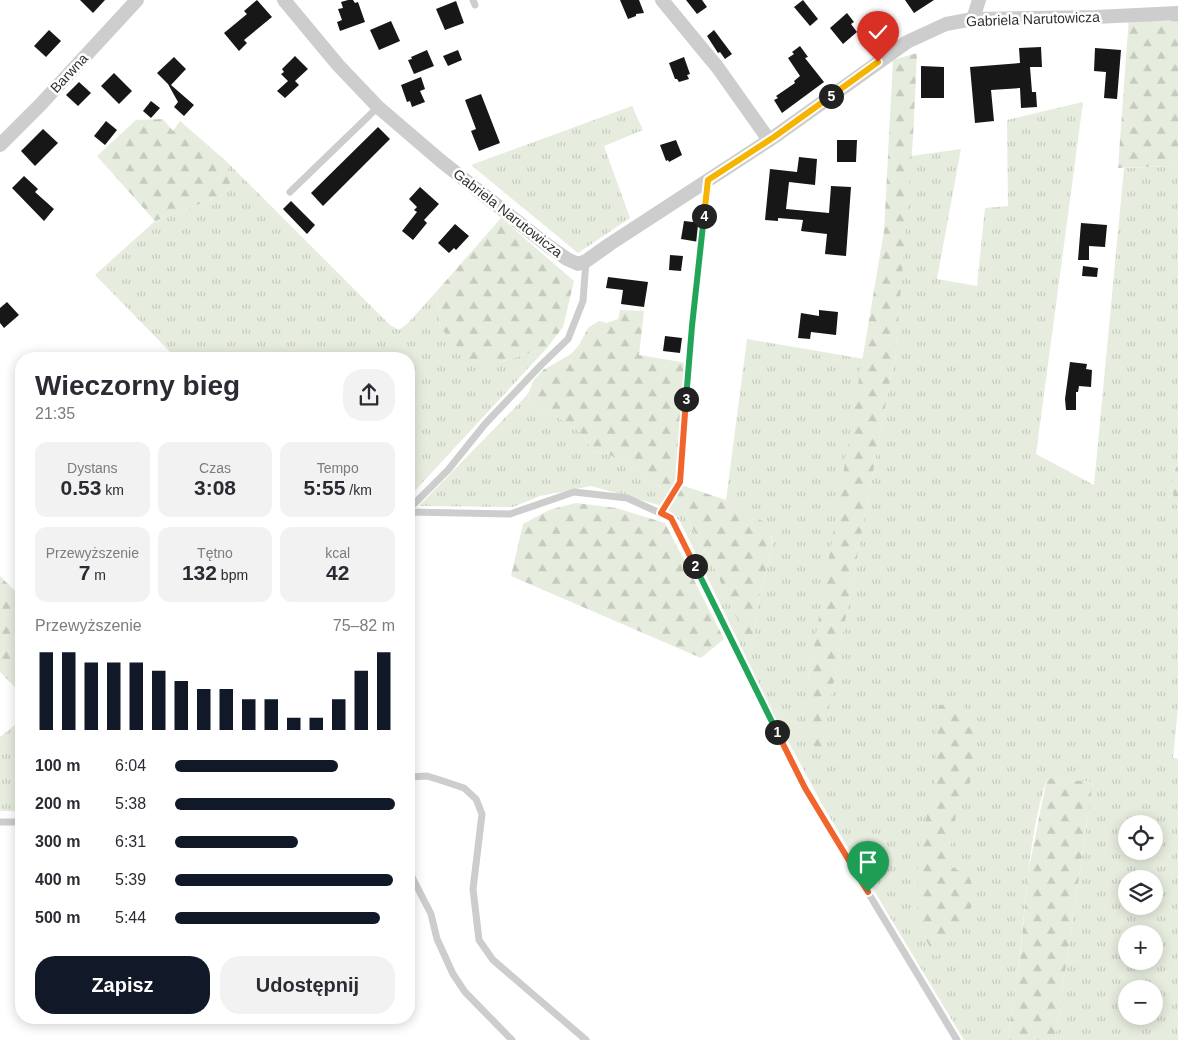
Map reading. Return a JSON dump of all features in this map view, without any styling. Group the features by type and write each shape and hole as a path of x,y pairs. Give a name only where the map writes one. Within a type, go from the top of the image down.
{"street":[{"name":"Barwna","path":"0,145 41,104 137,0"},
{"path":"662,0 718,68 769,140"},
{"path":"973,19 979,0"},
{"name":"Gabriela Narutowicza","path":"289,1 338,65 378,106 441,161 547,245 578,264 586,261 769,140 907,42 946,24 973,19 1095,17 1178,13"}],"lane":[{"path":"290,192 378,106"},
{"path":"415,504 448,470 485,424 534,371 568,339 583,301 586,261"},
{"path":"415,510 510,514 574,492 627,498 671,518 805,788 957,1040"},
{"path":"415,776 427,776 443,780 464,788 476,799 482,814 473,889 479,940 493,960 586,1040"},
{"path":"0,822 15,822"},
{"path":"415,883 430,914 437,939 453,974 465,992 512,1040"}],"path":[{"path":"661,513 680,482 692,326 708,180"}],"green space":[{"path":"1178,13 1178,156 1170,166 1118,168 1129,16"},
{"path":"917,53 913,138 896,349 820,756 808,735 808,682 884,231 893,60"},
{"path":"1083,102 1036,454 1094,485 1124,168 1170,166 1178,156 1178,463 1174,471 1178,509 1178,708 1173,758 1178,759 1178,1040 1055,1040 1093,782 1047,778 1032,844 1019,966 1008,1040 964,1040 823,806 774,715 680,521 659,505 591,486 540,496 513,507 419,506 528,394 530,404 573,427 584,437 592,451 609,454 619,461 630,464 677,500 713,565 752,651 760,592 773,545 772,536 753,517 726,500 747,339 864,359 808,682 820,755 896,349 911,156 961,149 937,279 977,286 985,208 1008,206 1007,120"},
{"path":"632,106 643,130 604,146 630,218 578,253 471,165"},
{"path":"163,119 173,131 180,121 226,161 231,184 223,195 155,221 97,156 136,120"},
{"path":"226,161 390,325 399,330 408,323 437,291 440,327 499,362 547,348 415,491 415,352 170,352 95,275 155,221 223,195 231,184"},
{"path":"501,218 574,281 563,327 547,348 499,362 468,359 440,327 437,291"},
{"path":"620,310 644,311 639,355 687,363 678,484 726,500 769,525 773,545 760,592 752,652 713,565 677,500 630,464 619,461 609,454 592,451 584,437 573,427 530,404 528,394 534,380 543,370 571,354 579,345 588,328 599,321 607,323 618,319"},
{"path":"1178,463 1178,509 1172,486"},
{"path":"576,503 616,508 665,523 724,639 701,658 511,576 523,524 549,510"},
{"path":"0,576 15,591 15,687 0,672"},
{"path":"962,703 974,734 974,766 964,799 956,814 948,865 969,876 976,897 968,914 943,942 936,957 917,925 918,855 936,775 936,733 939,705"},
{"path":"15,725 15,811 0,811 0,737"},
{"path":"1047,778 1093,782 1055,1040 1008,1040 1020,959 1028,873"}],"building":[{"path":"80,0 105,0 93,13"},
{"path":"257,0 272,17 244,40 247,43 239,51 224,33 247,14 244,11"},
{"path":"353,0 355,3 358,2 365,22 340,31 337,22 342,20 338,9 343,8 341,2"},
{"path":"620,0 639,0 644,13 636,14 636,16 628,19"},
{"path":"686,0 702,0 707,7 697,14"},
{"path":"803,0 818,19 810,26 794,7"},
{"path":"905,0 934,0 914,13"},
{"path":"456,1 464,23 445,30 436,9"},
{"path":"847,13 854,22 851,24 857,32 843,44 830,28"},
{"path":"391,21 400,41 379,50 370,30"},
{"path":"49,30 61,41 46,57 34,46"},
{"path":"714,30 732,54 725,59 720,52 718,53 707,36"},
{"path":"800,46 808,57 805,58 824,82 782,113 774,100 778,98 776,96 795,83 794,81 800,76 788,58"},
{"path":"1041,47 1042,67 1030,67 1032,92 1036,92 1037,107 1021,108 1020,88 991,90 994,121 975,123 970,67 1020,63 1019,48"},
{"path":"1095,48 1121,50 1117,99 1104,98 1106,72 1094,71"},
{"path":"427,50 434,66 414,74 408,60"},
{"path":"458,50 462,60 448,66 443,56"},
{"path":"295,56 308,69 295,81 299,85 285,98 277,91 288,81 281,74 284,72 282,69"},
{"path":"174,57 186,69 171,85 194,105 184,116 174,107 178,102 168,84 157,73"},
{"path":"684,57 690,74 687,75 689,79 679,82 675,79 669,63"},
{"path":"921,66 944,67 944,98 921,98"},
{"path":"114,73 132,91 119,104 101,86"},
{"path":"421,77 425,89 420,91 425,102 412,107 410,101 407,102 401,85"},
{"path":"79,82 91,93 78,106 66,95"},
{"path":"481,94 500,143 479,151 471,131 476,129 465,100"},
{"path":"151,101 160,108 151,118 143,111"},
{"path":"106,121 117,130 105,145 94,136"},
{"path":"378,127 390,139 323,206 311,193"},
{"path":"43,129 58,143 35,166 21,151"},
{"path":"676,140 682,155 669,162 668,160 666,161 660,145"},
{"path":"837,140 857,140 856,162 837,162"},
{"path":"799,157 817,159 815,185 789,182 786,209 829,213 831,186 851,187 846,256 825,254 827,234 801,231 803,220 778,218 778,221 765,220 770,169 797,172"},
{"path":"24,176 38,189 35,192 54,209 44,221 12,188"},
{"path":"420,187 439,204 424,220 427,223 413,240 402,231 417,212 414,210 417,207 409,199"},
{"path":"291,201 315,225 307,234 283,209"},
{"path":"684,221 702,223 699,242 681,239"},
{"path":"1081,223 1107,225 1105,247 1089,246 1089,260 1078,260"},
{"path":"455,224 469,236 456,250 454,248 449,253 438,243"},
{"path":"670,255 683,256 681,271 669,270"},
{"path":"1083,266 1098,268 1097,277 1082,276"},
{"path":"608,277 648,282 644,307 621,304 623,290 606,288"},
{"path":"7,302 19,315 4,328 0,323 0,308"},
{"path":"819,310 838,312 836,335 811,332 810,339 798,338 801,313 819,316"},
{"path":"665,336 682,338 680,353 663,351"},
{"path":"1070,362 1087,364 1086,369 1092,370 1091,387 1079,386 1078,392 1076,392 1076,410 1066,410 1065,399"}],"route":[{"path":"868,892 805,788 671,518 661,513 680,482 692,326 708,180 774,137 878,62"}]}
